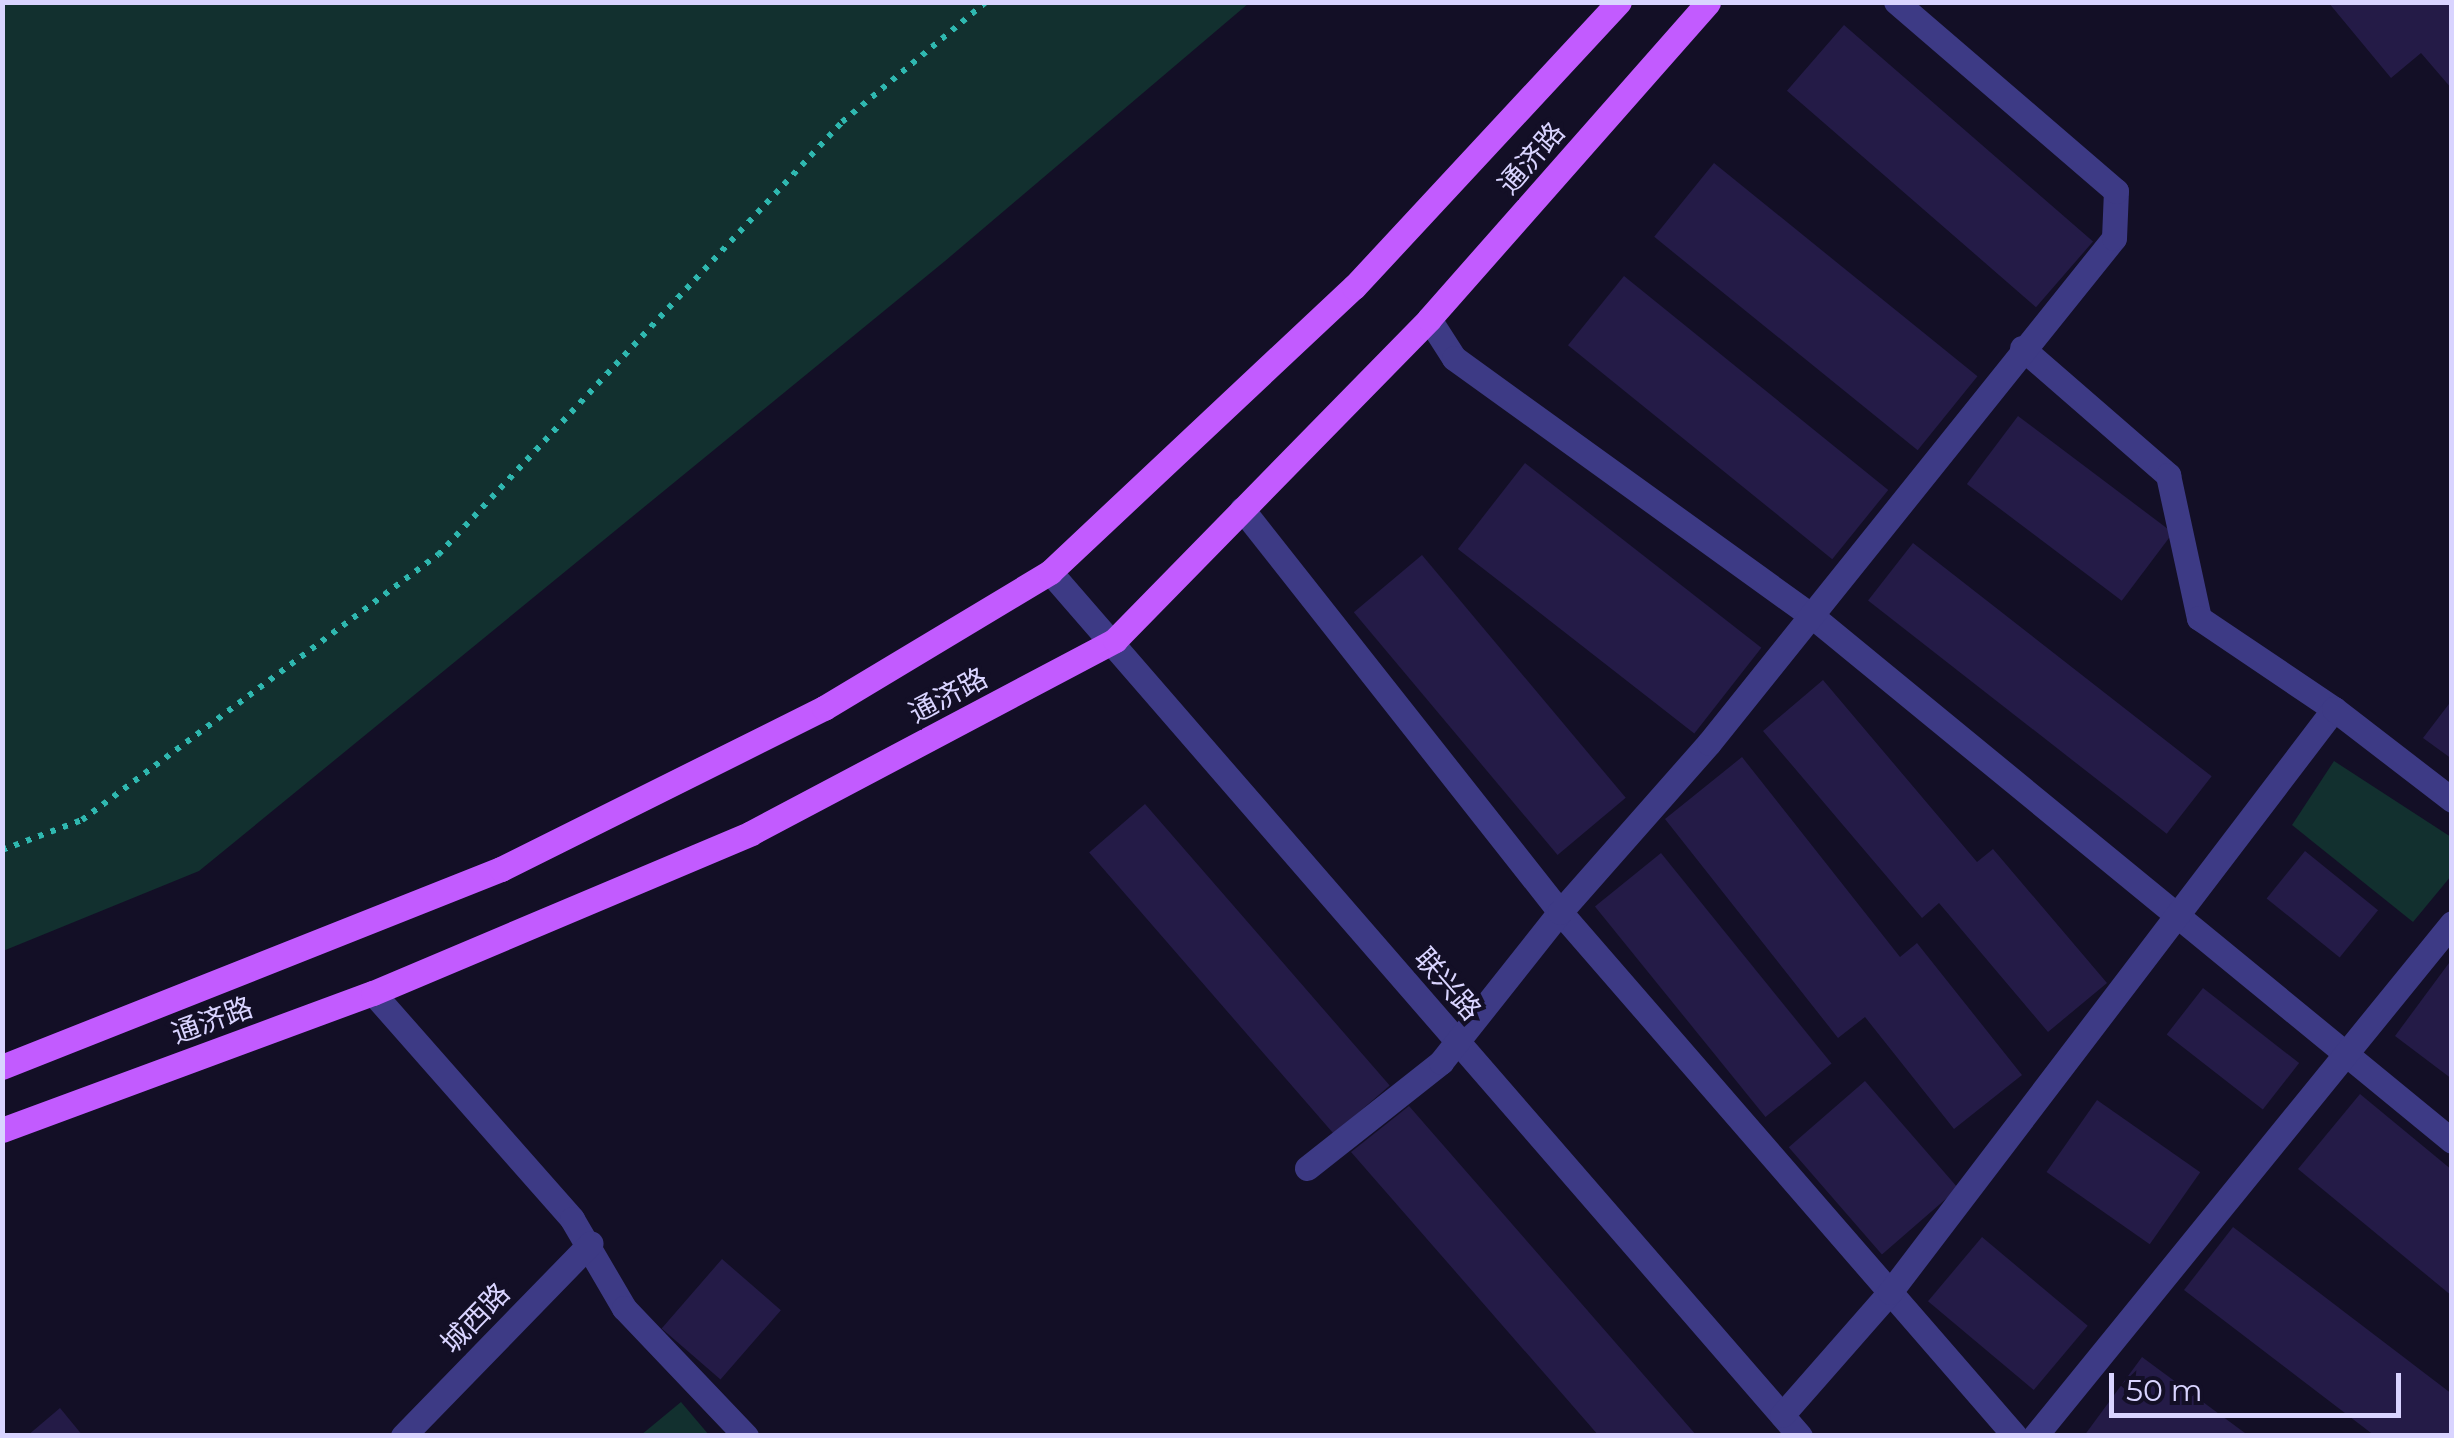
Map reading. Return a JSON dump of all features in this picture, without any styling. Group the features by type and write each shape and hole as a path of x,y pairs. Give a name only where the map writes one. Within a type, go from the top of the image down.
{"main road":[{"name":"通济路","path":"2,1068 502,869 824,708 1050,572 1354,287 1620,2"},
{"name":"通济路","path":"2,1130 373,993 751,833 1115,640 1428,319 1708,2"}],"street":[{"path":"1307,1168 1441,1062 1560,912 1812,616 2022,348 2114,238 2116,192 1896,2"},
{"path":"1428,319 1454,358 1812,616 2175,918 2348,1052 2452,1141"},
{"path":"2022,348 2168,475 2199,618 2334,709 2452,800"},
{"path":"1242,509 1560,912 2015,1436"},
{"name":"联兴路","path":"1050,572 1115,640 1800,1436"},
{"path":"1782,1416 1890,1292 2334,709"},
{"path":"2035,1436 2452,923"},
{"path":"373,993 590,1243 624,1308 746,1436"},
{"name":"城西路","path":"402,1436 590,1243"}],"path":[{"path":"2,850 82,820 438,555 842,122 986,2"}],"green space":[{"path":"3,2 1249,3 945,261 199,871 3,951"},
{"path":"2334,761 2451,837 2451,876 2413,922 2292,825"},
{"path":"681,1402 709,1435 641,1435"}],"building":[{"path":"2328,2 2452,2 2452,89 2421,53 2391,78"},
{"path":"1844,25 2093,241 2036,307 1787,91"},
{"path":"1714,163 1977,376 1918,450 1654,237"},
{"path":"1624,276 1888,490 1832,559 1568,345"},
{"path":"2018,416 2173,533 2122,601 1967,484"},
{"path":"1525,463 1761,648 1694,734 1458,549"},
{"path":"1913,543 2212,776 2167,834 1868,601"},
{"path":"1422,555 1626,798 1558,855 1354,612"},
{"path":"1823,680 1977,862 1993,849 2107,983 2048,1032 1939,903 1922,918 1763,731"},
{"path":"2452,700 2452,759 2423,738"},
{"path":"1742,757 1900,957 1917,943 2022,1075 1954,1129 1865,1017 1838,1038 1665,819"},
{"path":"1145,804 1390,1086 1334,1134 1089,853"},
{"path":"2305,851 2378,910 2340,958 2267,898"},
{"path":"1661,853 1832,1064 1765,1117 1595,906"},
{"path":"2449,963 2452,965 2452,1079 2395,1036"},
{"path":"2203,988 2299,1063 2263,1110 2167,1034"},
{"path":"1865,1081 1958,1188 1882,1254 1789,1147"},
{"path":"2360,1094 2452,1170 2452,1296 2298,1169"},
{"path":"2097,1100 2200,1172 2150,1244 2047,1172"},
{"path":"1409,1106 1697,1436 1599,1436 1351,1152"},
{"path":"2233,1227 2452,1394 2452,1436 2375,1436 2184,1290"},
{"path":"1982,1237 2088,1326 2034,1390 1928,1301"},
{"path":"722,1259 781,1310 721,1380 662,1328"},
{"path":"2142,1357 2249,1436 2084,1436"},
{"path":"60,1408 83,1436 27,1436"}]}
